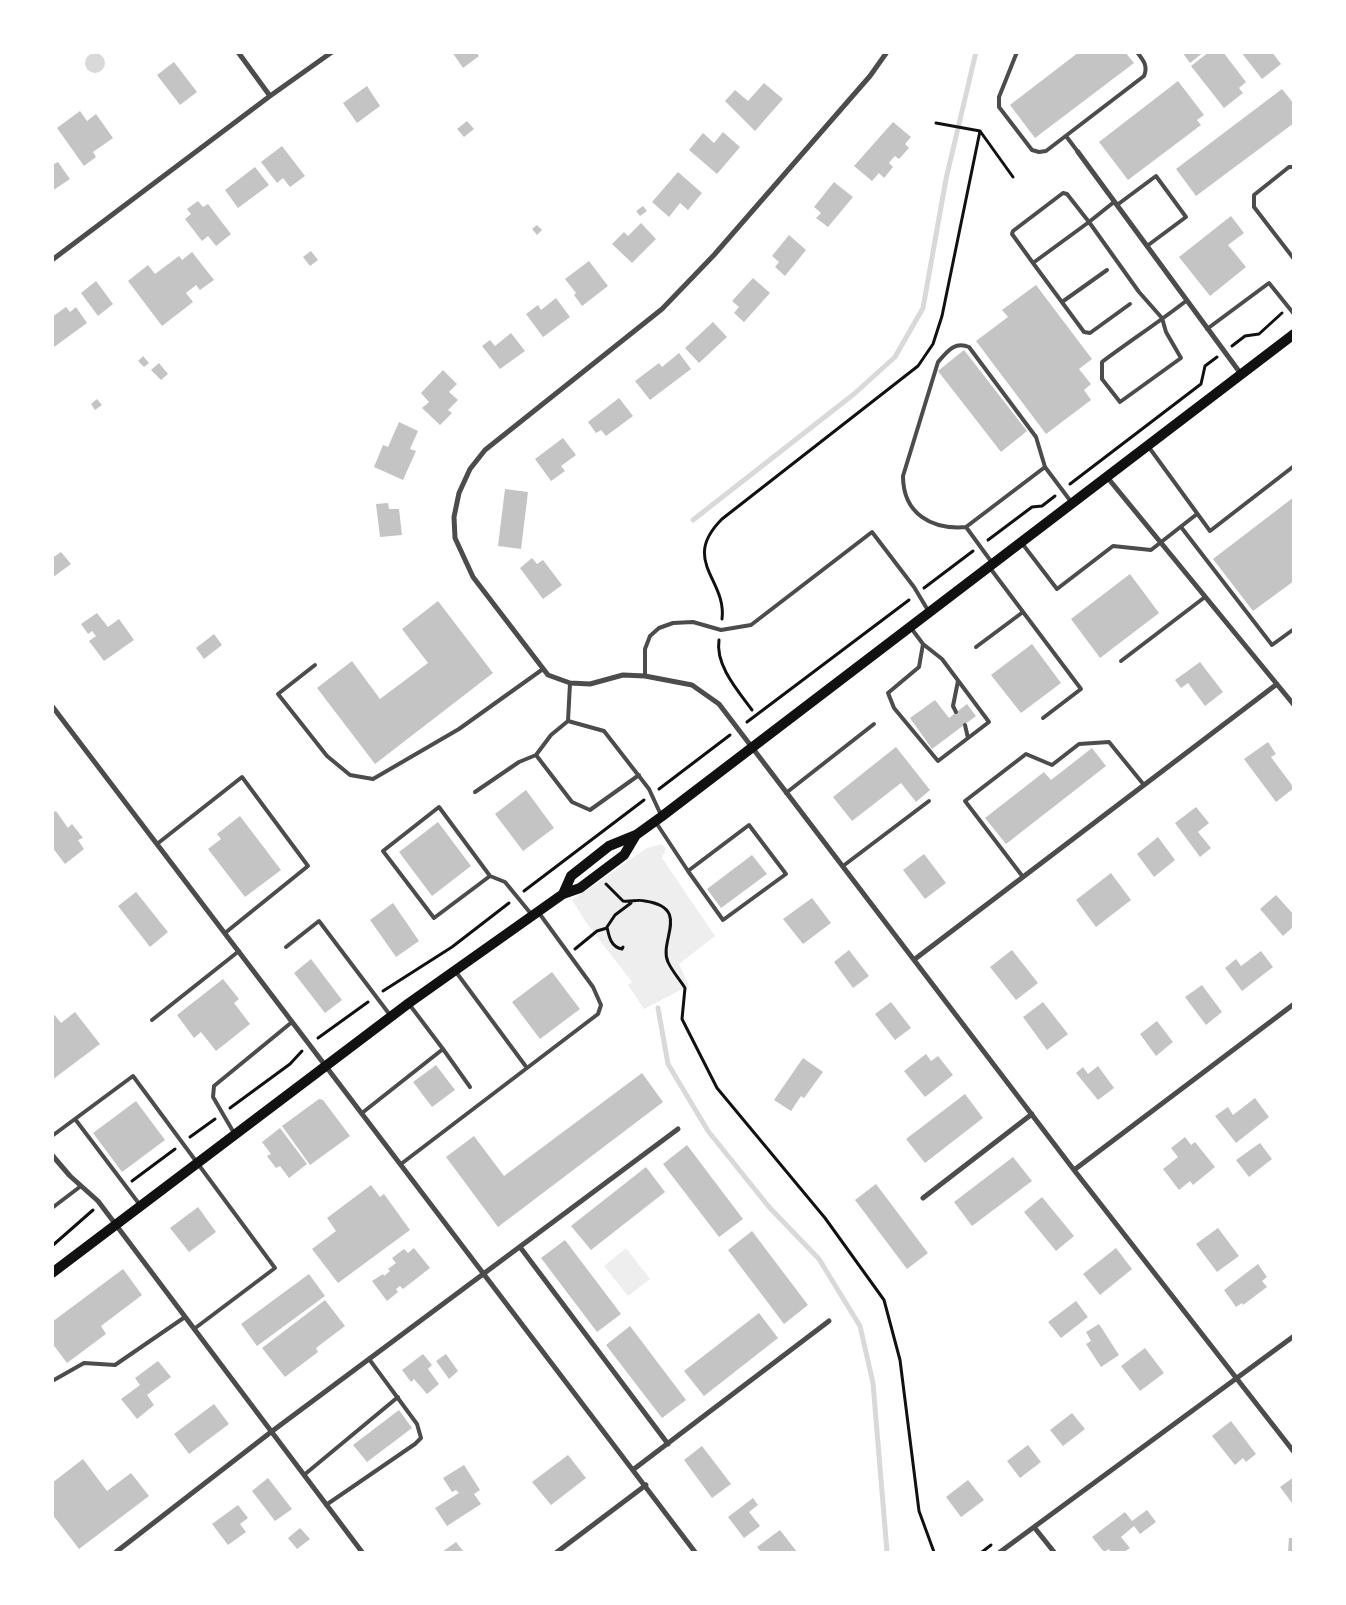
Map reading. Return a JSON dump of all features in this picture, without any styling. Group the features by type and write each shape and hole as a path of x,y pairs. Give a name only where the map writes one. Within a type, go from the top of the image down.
{"main road":[{"path":"562,894 571,876 610,846 636,835 658,819 1294,334"},
{"path":"52,1273 409,1003 456,972 562,894 580,888 624,855 636,835"}],"street":[{"path":"238,52 270,96"},
{"path":"52,260 270,96 332,52"},
{"path":"887,52 870,76 721,248 662,309 485,450 470,469 459,493 454,517 455,538 473,577 548,675 570,683 590,684 623,675 645,676 692,685 719,704 916,959 1074,1170 1294,1452"},
{"path":"1078,152 1240,374"},
{"path":"1107,477 1294,705"},
{"path":"916,959 1277,684"},
{"path":"52,706 696,1552"},
{"path":"1074,1170 1294,1004"},
{"path":"923,1198 1032,1114"},
{"path":"116,1552 369,1358 678,1129"},
{"path":"54,1159 98,1201 362,1552"},
{"path":"520,1247 668,1444"},
{"path":"634,1469 829,1321"},
{"path":"1000,1552 1294,1336"},
{"path":"557,1552 646,1485"},
{"path":"1034,1527 1054,1552"}],"lane":[{"path":"1017,52 999,96 999,107 1032,150 1039,152 1046,151 1144,76 1146,69 1144,62 1137,52"},
{"path":"1066,136 1078,152"},
{"path":"1294,166 1289,167 1254,195 1254,207 1294,259"},
{"path":"1033,263 1156,176 1186,217 1147,246"},
{"path":"1130,304 1090,332 1084,332 1012,234 1013,231 1063,194 1067,194 1139,292 1162,318 1166,332 1181,358 1120,402 1102,379 1102,362 1162,318 1186,301"},
{"path":"1062,302 1107,270"},
{"path":"1207,329 1269,283 1294,314"},
{"path":"1045,467 966,527 941,527 925,520 906,497 903,488 903,476 938,362 950,349 962,345 969,348 1036,437 1045,467 1073,503"},
{"path":"1148,446 1210,530 1294,466"},
{"path":"1021,542 1057,589 1113,546 1151,550 1197,514"},
{"path":"966,527 1023,612 1081,689 1042,718"},
{"path":"1181,527 1272,645 1294,629"},
{"path":"645,676 645,649 650,636 659,628 672,623 693,622 721,630 751,625 872,532 918,593 929,612"},
{"path":"1121,661 1205,596"},
{"path":"976,647 1023,612"},
{"path":"910,626 923,644 942,659 989,722 938,761 894,708 888,693 919,667 923,644"},
{"path":"315,665 278,694 327,756 350,775 373,779 458,729 543,669"},
{"path":"956,712 953,706 958,681"},
{"path":"475,792 519,762 536,755 551,735 568,721 570,683"},
{"path":"568,721 604,730 639,775 651,795 658,819 688,871 723,920 786,874 749,825 688,871"},
{"path":"786,793 874,724"},
{"path":"965,725 968,738"},
{"path":"1024,877 965,801 1026,754 1052,764 1079,744 1109,742 1144,785"},
{"path":"536,755 572,802 590,810 639,775"},
{"path":"157,844 242,777 308,866 225,933"},
{"path":"844,866 929,801"},
{"path":"401,1164 598,1014 601,1005 593,987 569,954 535,913 505,882 490,876 439,807 383,851 434,918 490,876"},
{"path":"286,947 319,921 391,1017"},
{"path":"152,1020 239,952"},
{"path":"456,972 527,1068"},
{"path":"409,1003 470,1087"},
{"path":"236,1134 213,1097 214,1086 292,1022"},
{"path":"362,1112 443,1049"},
{"path":"52,1136 133,1076 199,1162 275,1268 194,1329"},
{"path":"75,1119 141,1206"},
{"path":"52,1208 82,1186"},
{"path":"54,1380 84,1363 115,1366 185,1317"},
{"path":"326,1504 415,1444 420,1438 417,1424 369,1358"},
{"path":"304,1476 398,1397"}],"path":[{"path":"936,123 980,131 1013,177"},
{"path":"712,529 729,513 918,366 923,359 933,344 942,316 980,131"},
{"path":"416,970 452,947 1032,507 1042,506 1201,384 1205,366 1245,336 1259,334 1279,316"},
{"path":"605,883 623,901 646,900 668,912 672,924 666,952 668,962 685,988 682,1019 718,1088 825,1218 884,1300 900,1360 919,1511 934,1552"},
{"path":"569,954 597,931 607,928 615,915 632,902"},
{"path":"607,928 613,944 618,948 622,949 623,947"},
{"path":"126,1186 290,1064 296,1056"},
{"path":"52,1246 88,1214"}],"shaded area":[{"path":"95,53 102,56 105,63 102,70 95,73 88,70 85,63 88,56"},
{"path":"662,844 666,849 662,858 715,936 679,964 689,986 644,1009 628,985 632,982 587,924 572,900 647,848"},
{"path":"626,1248 650,1279 628,1296 604,1266"}],"building":[{"path":"452,52 476,52 479,56 463,68"},
{"path":"1079,52 1125,52 1134,63 1035,138 1010,105"},
{"path":"1182,52 1204,52 1190,63"},
{"path":"1209,52 1223,52 1246,82 1239,88 1243,93 1224,108 1191,66"},
{"path":"1241,52 1272,52 1281,64 1262,79"},
{"path":"174,62 197,92 180,105 157,75"},
{"path":"1178,81 1204,115 1197,120 1201,125 1128,180 1099,142"},
{"path":"764,83 783,99 755,131 725,101 735,90 748,101"},
{"path":"367,86 380,106 357,123 343,103"},
{"path":"1282,89 1294,104 1294,123 1196,196 1176,169"},
{"path":"80,111 87,121 96,114 113,138 93,152 96,157 84,166 57,128"},
{"path":"467,121 474,129 464,137 457,129"},
{"path":"893,122 911,137 905,144 909,148 899,159 895,156 892,159 889,163 893,167 884,178 879,173 872,181 854,166"},
{"path":"723,132 740,147 717,174 689,150 703,133 714,143"},
{"path":"282,146 305,176 290,187 283,178 277,183 261,162"},
{"path":"58,162 70,179 52,191 52,165"},
{"path":"255,167 269,185 238,208 225,190"},
{"path":"678,172 702,193 688,210 680,203 669,217 652,202"},
{"path":"834,182 853,197 828,227 816,218 821,213 814,207"},
{"path":"198,201 203,207 208,204 231,234 216,246 208,236 202,241 185,219 191,214 187,209"},
{"path":"643,206 647,211 640,216 636,211"},
{"path":"1231,216 1244,233 1228,245 1246,267 1210,296 1179,257"},
{"path":"641,223 656,239 632,263 612,244 624,232 628,236"},
{"path":"537,225 542,230 537,235 532,229"},
{"path":"789,235 806,250 785,276 775,267 779,262 772,256"},
{"path":"311,251 318,260 310,266 303,257"},
{"path":"192,252 214,280 200,290 196,285 186,293 193,302 162,326 128,281 148,265 155,274 179,256 182,260"},
{"path":"589,261 608,286 582,306 574,295 576,293 565,279"},
{"path":"753,278 770,293 744,322 734,313 739,307 732,301"},
{"path":"96,281 113,304 98,316 81,293"},
{"path":"1036,285 1092,359 1079,369 1091,384 1084,390 1091,400 1046,434 976,341 1008,317 1002,310"},
{"path":"556,298 570,317 543,337 526,314 538,305 541,310"},
{"path":"66,307 70,312 76,307 87,323 54,347 52,317"},
{"path":"713,322 727,337 699,363 685,348"},
{"path":"511,333 525,351 500,369 482,346 490,340 495,346"},
{"path":"964,350 1027,431 1001,452 938,371"},
{"path":"679,353 691,369 650,400 635,381 659,363 662,367"},
{"path":"143,356 149,363 144,367 138,361"},
{"path":"159,363 168,374 161,380 151,370"},
{"path":"443,370 457,384 449,392 458,400 448,410 452,413 440,425 422,408 429,402 421,393"},
{"path":"619,398 633,416 606,436 601,430 596,433 588,422"},
{"path":"97,399 102,405 95,410 91,404"},
{"path":"399,422 418,431 410,449 416,451 403,480 374,467 383,445 388,447"},
{"path":"563,438 576,455 561,466 565,471 551,481 535,459"},
{"path":"505,489 528,492 521,549 498,546"},
{"path":"1294,497 1294,581 1253,611 1213,559"},
{"path":"388,503 389,509 399,509 402,535 380,537 376,504"},
{"path":"61,552 71,564 52,578 52,558"},
{"path":"532,558 537,564 543,560 562,585 543,599 520,568"},
{"path":"1130,574 1159,613 1100,658 1071,619"},
{"path":"438,601 493,673 375,764 317,688 352,661 380,699 428,663 402,629"},
{"path":"97,613 108,627 119,619 134,640 104,661 89,641 96,636 92,631 88,634 81,624"},
{"path":"214,634 222,645 204,659 196,648"},
{"path":"1032,644 1061,683 1021,713 991,675"},
{"path":"1200,662 1223,692 1205,706 1188,683 1181,688 1175,680"},
{"path":"935,700 949,718 967,704 976,716 932,749 910,718"},
{"path":"1268,742 1276,754 1271,757 1294,788 1276,802 1244,759"},
{"path":"896,747 930,790 916,802 901,783 852,821 833,797"},
{"path":"1092,748 1106,766 1006,844 985,818 1044,772 1051,780"},
{"path":"526,790 554,828 523,851 495,814"},
{"path":"1196,807 1209,823 1198,832 1211,848 1200,857 1175,823"},
{"path":"56,811 68,828 72,824 83,838 78,840 84,849 65,864 52,847 52,813"},
{"path":"240,816 281,870 245,897 208,849 221,839 217,834"},
{"path":"438,822 471,866 432,896 399,852"},
{"path":"1158,837 1175,860 1154,877 1137,854"},
{"path":"924,854 946,883 925,899 903,870"},
{"path":"752,855 767,874 721,908 707,889"},
{"path":"1111,873 1131,900 1096,927 1076,900"},
{"path":"136,892 168,932 150,947 118,906"},
{"path":"1276,895 1294,915 1294,926 1283,936 1260,909"},
{"path":"812,898 831,923 803,944 783,919"},
{"path":"393,903 419,941 396,957 370,920"},
{"path":"849,950 869,976 853,988 834,962"},
{"path":"1012,950 1038,983 1016,1000 990,967"},
{"path":"1261,951 1273,967 1242,991 1225,968 1236,959 1241,966"},
{"path":"311,959 342,1000 325,1013 294,973"},
{"path":"552,972 580,1009 540,1039 512,1002"},
{"path":"223,979 239,999 234,1003 250,1024 216,1051 201,1032 194,1038 177,1015"},
{"path":"1202,985 1222,1012 1206,1025 1185,997"},
{"path":"891,1002 911,1028 895,1040 875,1014"},
{"path":"1043,1002 1068,1034 1047,1050 1023,1017"},
{"path":"52,1012 61,1023 75,1012 100,1044 52,1080"},
{"path":"1157,1021 1173,1042 1156,1056 1140,1034"},
{"path":"926,1054 931,1061 938,1056 953,1075 925,1097 904,1071"},
{"path":"803,1058 823,1072 804,1098 801,1096 791,1111 774,1100"},
{"path":"436,1065 455,1090 432,1107 413,1082"},
{"path":"1098,1066 1114,1088 1098,1100 1076,1073 1083,1067 1088,1074"},
{"path":"642,1073 663,1102 498,1227 446,1157 474,1136 504,1176"},
{"path":"965,1094 983,1118 925,1163 906,1139"},
{"path":"1255,1098 1269,1117 1236,1143 1215,1116 1228,1107 1233,1115"},
{"path":"319,1099 323,1100 350,1136 310,1165 282,1126"},
{"path":"136,1101 165,1140 122,1172 93,1133"},
{"path":"280,1128 307,1164 289,1178 280,1166 276,1168 267,1156 271,1154 262,1142"},
{"path":"1185,1137 1191,1145 1195,1142 1215,1167 1193,1185 1190,1181 1179,1190 1163,1169 1178,1157 1171,1148"},
{"path":"1260,1143 1272,1159 1249,1177 1236,1160"},
{"path":"687,1145 743,1219 719,1237 663,1164"},
{"path":"1013,1157 1032,1181 972,1226 954,1202"},
{"path":"646,1167 665,1192 591,1250 571,1226"},
{"path":"876,1184 928,1253 907,1269 855,1200"},
{"path":"371,1185 380,1197 384,1194 410,1230 338,1283 312,1249 336,1231 327,1218"},
{"path":"1042,1197 1074,1236 1056,1251 1024,1212"},
{"path":"198,1207 216,1232 189,1252 170,1228"},
{"path":"1218,1228 1239,1256 1217,1272 1196,1244"},
{"path":"752,1231 808,1305 784,1324 728,1250"},
{"path":"565,1240 621,1314 597,1332 541,1258"},
{"path":"414,1248 430,1268 403,1289 400,1286 396,1289 398,1292 387,1301 372,1281 390,1271 388,1269 396,1263 392,1258 404,1249 408,1253"},
{"path":"1116,1248 1132,1269 1100,1295 1083,1274"},
{"path":"1258,1264 1267,1277 1262,1281 1267,1287 1243,1305 1242,1303 1236,1307 1224,1290"},
{"path":"123,1269 142,1295 101,1326 106,1334 67,1363 52,1343 52,1322"},
{"path":"309,1274 325,1296 257,1346 241,1324"},
{"path":"325,1300 345,1326 316,1348 318,1352 285,1377 262,1348"},
{"path":"1076,1301 1088,1317 1061,1338 1048,1322"},
{"path":"759,1313 778,1338 704,1396 684,1371"},
{"path":"1099,1324 1119,1355 1101,1367 1086,1344 1091,1341 1086,1332"},
{"path":"630,1326 686,1400 662,1418 606,1345"},
{"path":"1145,1348 1164,1373 1140,1391 1121,1366"},
{"path":"423,1354 432,1365 428,1369 439,1384 427,1394 414,1379 411,1382 402,1370"},
{"path":"446,1354 458,1371 449,1379 436,1361"},
{"path":"158,1361 171,1377 147,1395 154,1405 137,1419 121,1399 140,1385 135,1378"},
{"path":"214,1404 229,1424 189,1454 174,1434"},
{"path":"399,1410 412,1428 367,1462 353,1445"},
{"path":"1072,1413 1085,1429 1063,1446 1050,1430"},
{"path":"1231,1421 1256,1454 1246,1462 1243,1458 1235,1465 1212,1436"},
{"path":"1028,1445 1041,1462 1020,1478 1007,1461"},
{"path":"702,1446 731,1484 712,1498 684,1460"},
{"path":"568,1455 586,1478 551,1505 532,1482"},
{"path":"83,1459 107,1491 131,1473 149,1496 79,1549 52,1514 52,1483"},
{"path":"464,1465 480,1490 474,1494 481,1504 447,1526 435,1508 459,1493 456,1490 452,1492 443,1478"},
{"path":"1294,1477 1294,1501 1292,1503 1280,1487"},
{"path":"268,1478 292,1509 275,1521 252,1491"},
{"path":"968,1480 984,1500 961,1517 946,1497"},
{"path":"753,1498 758,1505 749,1512 760,1526 744,1538 728,1517"},
{"path":"238,1505 248,1518 240,1524 246,1532 228,1545 212,1524"},
{"path":"1147,1510 1156,1522 1140,1534 1134,1526 1121,1537 1130,1548 1124,1552 1111,1552 1109,1549 1104,1552 1092,1537 1125,1512 1132,1521"},
{"path":"300,1528 310,1539 297,1549 288,1538"},
{"path":"780,1530 797,1552 761,1552 757,1547"},
{"path":"1289,1538 1294,1538 1294,1552 1288,1552"},
{"path":"456,1542 464,1552 442,1552"}],"waterway":[{"path":"693,520 854,394 895,357 923,308 946,179 976,52"},
{"path":"658,1008 668,1064 708,1131 769,1207 819,1259 860,1326 873,1383 887,1552"}]}
